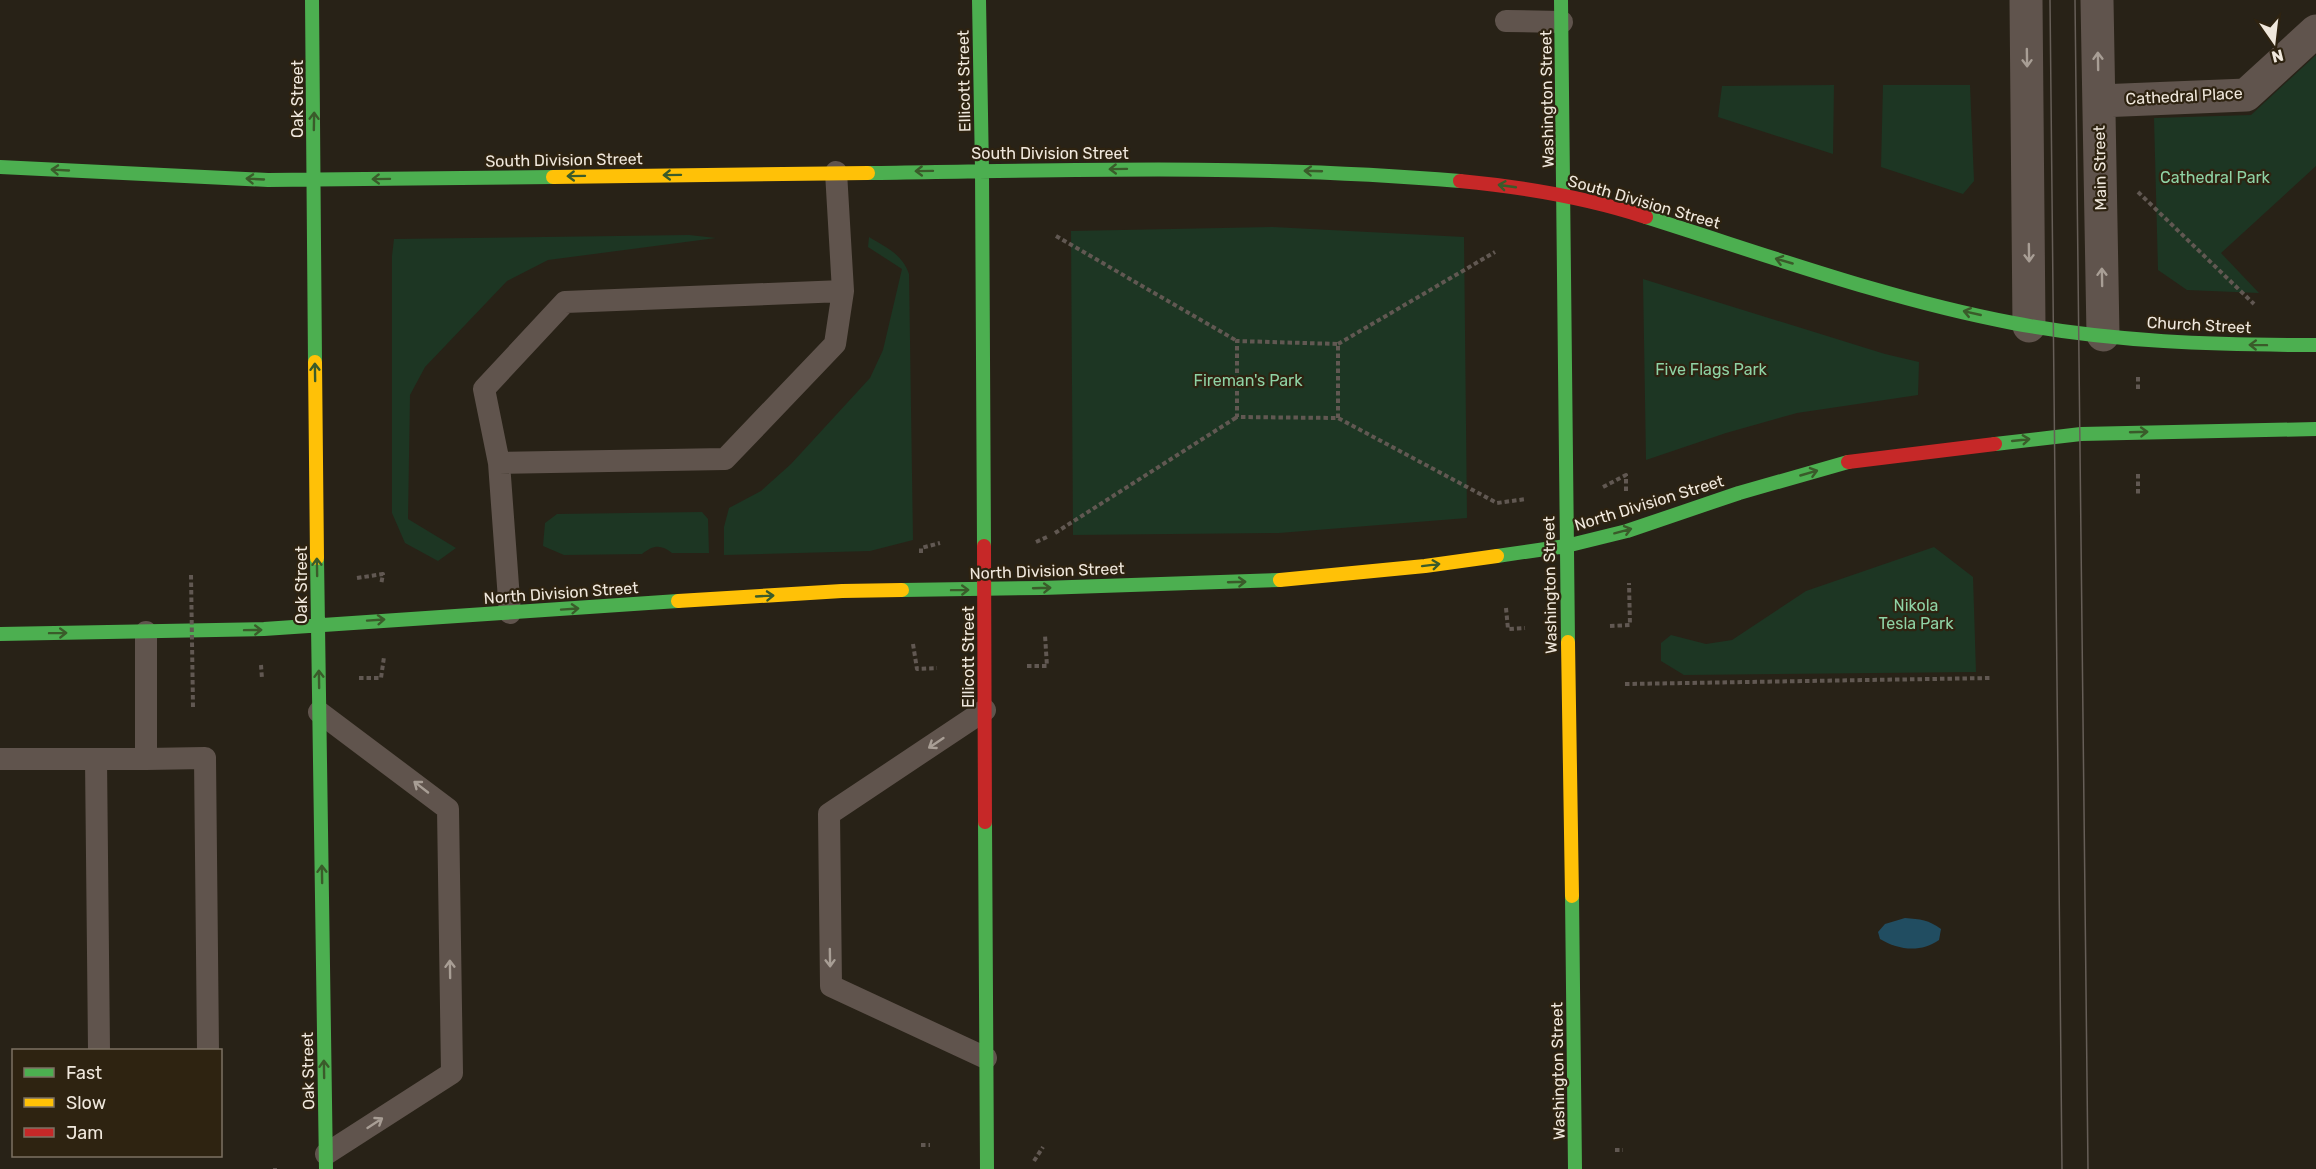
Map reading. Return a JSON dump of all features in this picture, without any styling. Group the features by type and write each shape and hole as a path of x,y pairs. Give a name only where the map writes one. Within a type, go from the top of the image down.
{"main road":[{"name":"Oak Street","path":"312,0 326,1162"},
{"name":"Ellicott Street","path":"980,0 987,1169"},
{"name":"Washington Street","path":"1562,11 1566,546 1575,1169"},
{"name":"South Division Street","path":"0,167 313,180 982,170 1272,169 1363,173 1465,182 1565,195 1625,210 1753,252 1970,313 2029,326 2092,334"},
{"name":"Church Street","path":"2092,334 2253,345 2316,345"},
{"name":"North Division Street","path":"0,634 264,629 842,591 984,590 1301,579 1425,566 1566,546 1627,531 1739,493 1856,460 2081,434 2316,429"}],"street":[{"path":"2026,0 2029,326"},
{"name":"Main Street","path":"2092,334 2099,101 2097,0"},
{"name":"Cathedral Place","path":"2099,101 2246,95 2316,30"}],"lane":[{"path":"1506,21 1562,11"},
{"path":"499,463 725,459 835,344 843,291 836,172"},
{"path":"510,613 499,463 484,389 565,302 843,291"},
{"path":"146,632 146,759"},
{"path":"985,710 829,814 831,986 986,1058"},
{"path":"319,712 448,808 452,1073 326,1162"},
{"path":"0,759 205,758 208,1049"},
{"path":"96,759 99,1049"}],"path":[{"path":"2134,188 2254,304"},
{"path":"1056,236 1237,341 1338,344 1495,252"},
{"path":"1237,341 1237,417"},
{"path":"1338,344 1338,418"},
{"path":"2138,370 2138,390"},
{"path":"1055,533 1237,417 1338,418 1497,503 1526,499"},
{"path":"2138,474 2138,494"},
{"path":"1602,487 1626,475 1626,495"},
{"path":"1036,542 1047,537"},
{"path":"921,548 940,543"},
{"path":"191,574 193,707"},
{"path":"357,578 383,574"},
{"path":"1610,626 1630,624 1629,583"},
{"path":"1506,608 1508,629 1525,627"},
{"path":"1027,666 1047,666 1045,634"},
{"path":"913,644 916,669 937,668"},
{"path":"359,678 381,678 385,651"},
{"path":"1624,684 1991,678"},
{"path":"921,1145 930,1145"},
{"path":"1034,1161 1043,1147"},
{"path":"1615,1150 1623,1150"}],"green space":[{"name":"Cathedral Park","path":"2316,55 2316,166 2221,253 2259,293 2187,290 2158,270 2154,118 2251,115"},
{"path":"1834,85 1833,154 1718,117 1722,86"},
{"path":"1883,85 1970,85 1974,181 1963,194 1881,167"},
{"name":"Fireman's Park","path":"1273,227 1464,237 1467,518 1279,533 1073,535 1071,231"},
{"path":"689,235 716,238 548,260 507,281 425,367 410,395 408,519 456,548 438,561 405,543 392,513 392,256 394,239"},
{"path":"869,237 898,256 909,274 913,540 870,551 724,555 724,527 729,508 761,491 791,464 870,378 883,350 902,269 868,247"},
{"name":"Five Flags Park","path":"1643,279 1885,354 1919,362 1918,395 1797,413 1726,433 1646,460"},
{"path":"702,512 708,519 709,553 672,553 657,547 642,554 564,555 543,546 545,523 557,514"},
{"name":"Nikola Tesla Park","path":"1934,547 1973,577 1976,672 1684,675 1661,661 1661,643 1671,635 1706,644 1732,640 1806,591"}],"water":[{"path":"1905,918 1924,920 1937,926 1941,929 1939,940 1925,947 1902,948 1880,939 1878,932 1885,924"}],"tram line":[{"path":"2050,0 2062,1169"},
{"path":"2075,0 2088,1169"}],"traffic: fast":[{"path":"312,0 315,362"},
{"path":"979,0 982,170"},
{"path":"1561,0 1568,642"},
{"path":"0,167 268,180 553,177"},
{"path":"868,173 1164,169 1312,172 1460,181"},
{"path":"982,170 984,546"},
{"path":"1646,217 1873,289 2013,323 2088,334 2164,341 2316,345"},
{"path":"1995,444 2081,434 2316,429"},
{"path":"1497,556 1566,546 1627,531 1739,493 1848,462"},
{"path":"317,558 326,1169"},
{"path":"902,590 1280,580"},
{"path":"0,634 264,629 678,601"},
{"path":"985,822 987,1169"},
{"path":"1572,896 1575,1169"}],"traffic: slow":[{"path":"553,177 868,173"},
{"path":"315,362 317,558"},
{"path":"1280,580 1425,566 1497,556"},
{"path":"678,601 842,591 902,590"},
{"path":"1568,642 1572,896"}],"traffic: jam":[{"path":"1460,181 1554,194 1646,217"},
{"path":"1848,462 1995,444"},
{"path":"984,546 985,822"}]}
